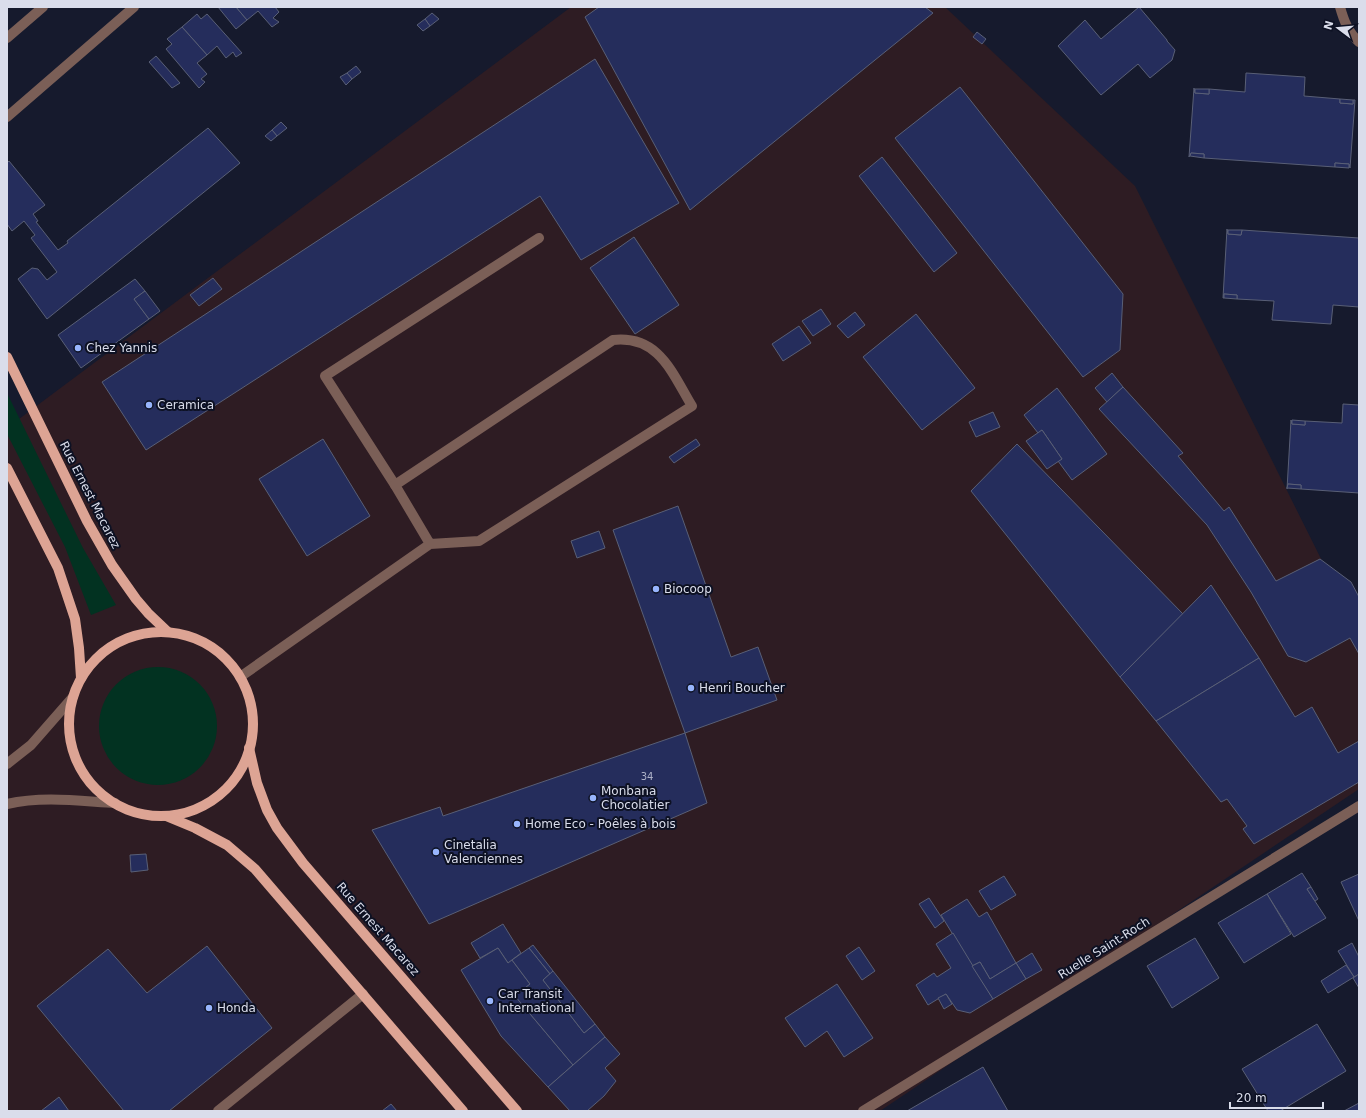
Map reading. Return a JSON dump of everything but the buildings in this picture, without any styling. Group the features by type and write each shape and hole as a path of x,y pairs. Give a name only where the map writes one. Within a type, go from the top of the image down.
{"main road":[{"name":"Rue Ernest Macarez","path":"7,357 87,521 112,565 136,600 168,632"},
{"path":"7,468 60,573 75,619 82,678"},
{"name":"Rue Ernest Macarez","path":"164,816 195,809 205,804 229,785 241,768 249,748 252,728 251,706 240,677 228,662 214,649 192,638 168,632 153,632 138,635 118,642 98,658 82,678 73,696 70,712 70,737 75,758 85,776 98,792 115,804 139,813 164,816 195,828 227,845 255,869 463,1111"},
{"name":"Rue Ernest Macarez","path":"249,748 261,797 277,828 303,863 517,1111"}],"street":[{"path":"7,38 43,7"},
{"path":"7,117 134,7"},
{"path":"1340,7 1349,32 1359,42"},
{"path":"430,544 395,485 325,376 539,238"},
{"path":"240,677 430,544 479,541 692,406 662,358 653,349 634,340 613,340 395,485"},
{"path":"7,764 17,758 31,745 73,696"},
{"path":"7,804 28,800 52,799 115,804"},
{"name":"Ruelle Saint-Roch","path":"863,1111 1359,806"},
{"path":"218,1111 363,994"}],"shaded area":[{"path":"571,7 945,7 1135,186 1359,635 1359,789 880,1111 7,1111 7,428"}],"green space":[{"path":"7,393 83,548 116,605 91,615 65,547 7,434"},
{"path":"158,667 181,671 200,684 213,703 217,726 213,749 200,768 181,781 158,785 135,781 116,768 103,749 99,726 103,703 116,684 135,671"}],"place":[{"name":"Chez Yannis","path":"78,348"},
{"name":"Ceramica","path":"149,405"},
{"name":"Biocoop","path":"656,589"},
{"name":"Henri Boucher","path":"691,688"},
{"name":"Monbana Chocolatier","path":"593,798"},
{"name":"Home Eco - Poêles à bois","path":"517,824"},
{"name":"Cinetalia Valenciennes","path":"436,852"},
{"name":"Car Transit International","path":"490,1001"},
{"name":"Honda","path":"209,1008"}]}
